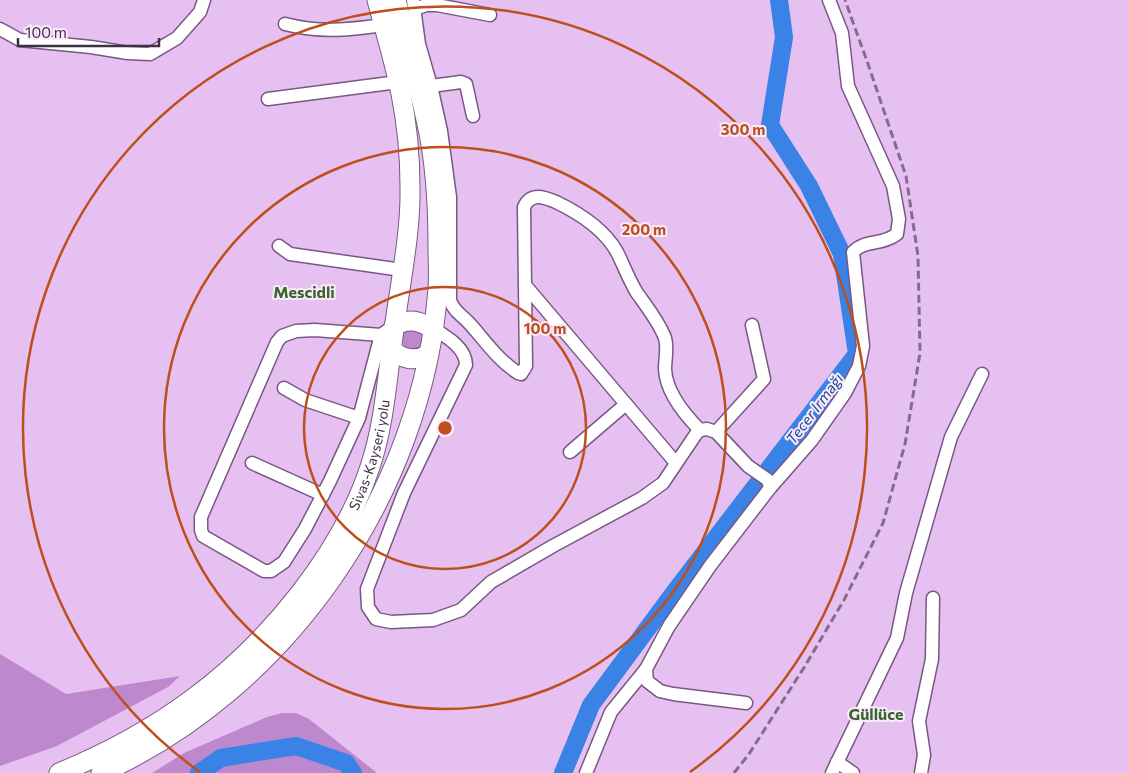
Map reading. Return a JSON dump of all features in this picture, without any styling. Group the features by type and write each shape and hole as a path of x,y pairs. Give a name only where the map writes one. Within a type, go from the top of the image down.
{"highway":[{"name":"Sivas-Kayseri yolu","path":"59,773 97,757 156,724 206,690 233,666 286,610 325,559 357,504 381,427 386,401 389,336 409,222 408,147 402,95 377,0"},
{"name":"Sivas-Kayseri yolu","path":"101,773 159,741 207,709 272,652 303,618 342,564 386,486 416,407 434,329 438,287 438,224 435,174 425,88 396,0"},
{"path":"429,354 420,359 412,359 398,354 389,336 404,321 412,320 434,329"}],"street":[{"path":"0,29 20,40 91,47 128,54 150,54 177,38 200,12 204,0"},
{"path":"586,773 611,712 646,669 669,626 769,484 812,440 845,393 859,366 863,346 853,252 859,246 889,240 897,234 899,219 893,186 848,86 842,33 829,0"},
{"path":"490,15 437,5 414,4 425,88 441,131 450,198 451,305 499,359 521,374 526,366 524,207 529,200 540,196 562,205 582,216 616,250 631,283 665,338 665,369 670,387 686,415 700,430"},
{"path":"285,24 333,31 383,25"},
{"path":"268,99 398,82"},
{"path":"425,88 461,82 466,84 473,116"},
{"path":"279,246 290,254 402,270"},
{"path":"525,285 676,463"},
{"path":"716,432 764,379 752,325"},
{"path":"434,329 458,347 466,361 465,370 404,492 367,589 368,607 376,619 391,622 434,620 462,610 491,582 642,498 663,483 700,430 707,429 716,432 748,466 769,484"},
{"path":"315,330 389,336 359,418 305,529 284,562 271,572 256,567 203,536 201,517 277,342 282,336 296,331 315,330"},
{"path":"429,354 442,344 458,347"},
{"path":"853,773 835,768 897,638 906,593 951,438 982,374"},
{"path":"284,388 305,400 359,418"},
{"path":"570,452 626,404"},
{"path":"252,463 323,495"},
{"path":"921,773 924,755 919,721 932,659 934,598"},
{"path":"646,669 647,681 660,690 672,694 746,703"}],"shaded area":[{"path":"406,329 422,330 424,345 415,351 405,346 401,335"},
{"path":"0,654 66,694 180,676 168,687 57,746 0,766"},
{"path":"282,713 296,713 309,719 377,773 152,773 184,753 267,717"}],"waterway":[{"name":"Tecer Irmağı","path":"563,773 591,705 676,590 857,354 842,254 809,186 770,125 784,37 779,0"},
{"name":"Tecer Irmağı","path":"199,773 221,758 296,746 346,763 353,773"}],"railway":[{"path":"734,773 749,754 805,666 844,600 883,523 905,444 920,353 918,256 906,176 845,0"}],"district":[{"name":"Mescidli","path":"304,292"},
{"name":"Güllüce","path":"876,714"}]}
